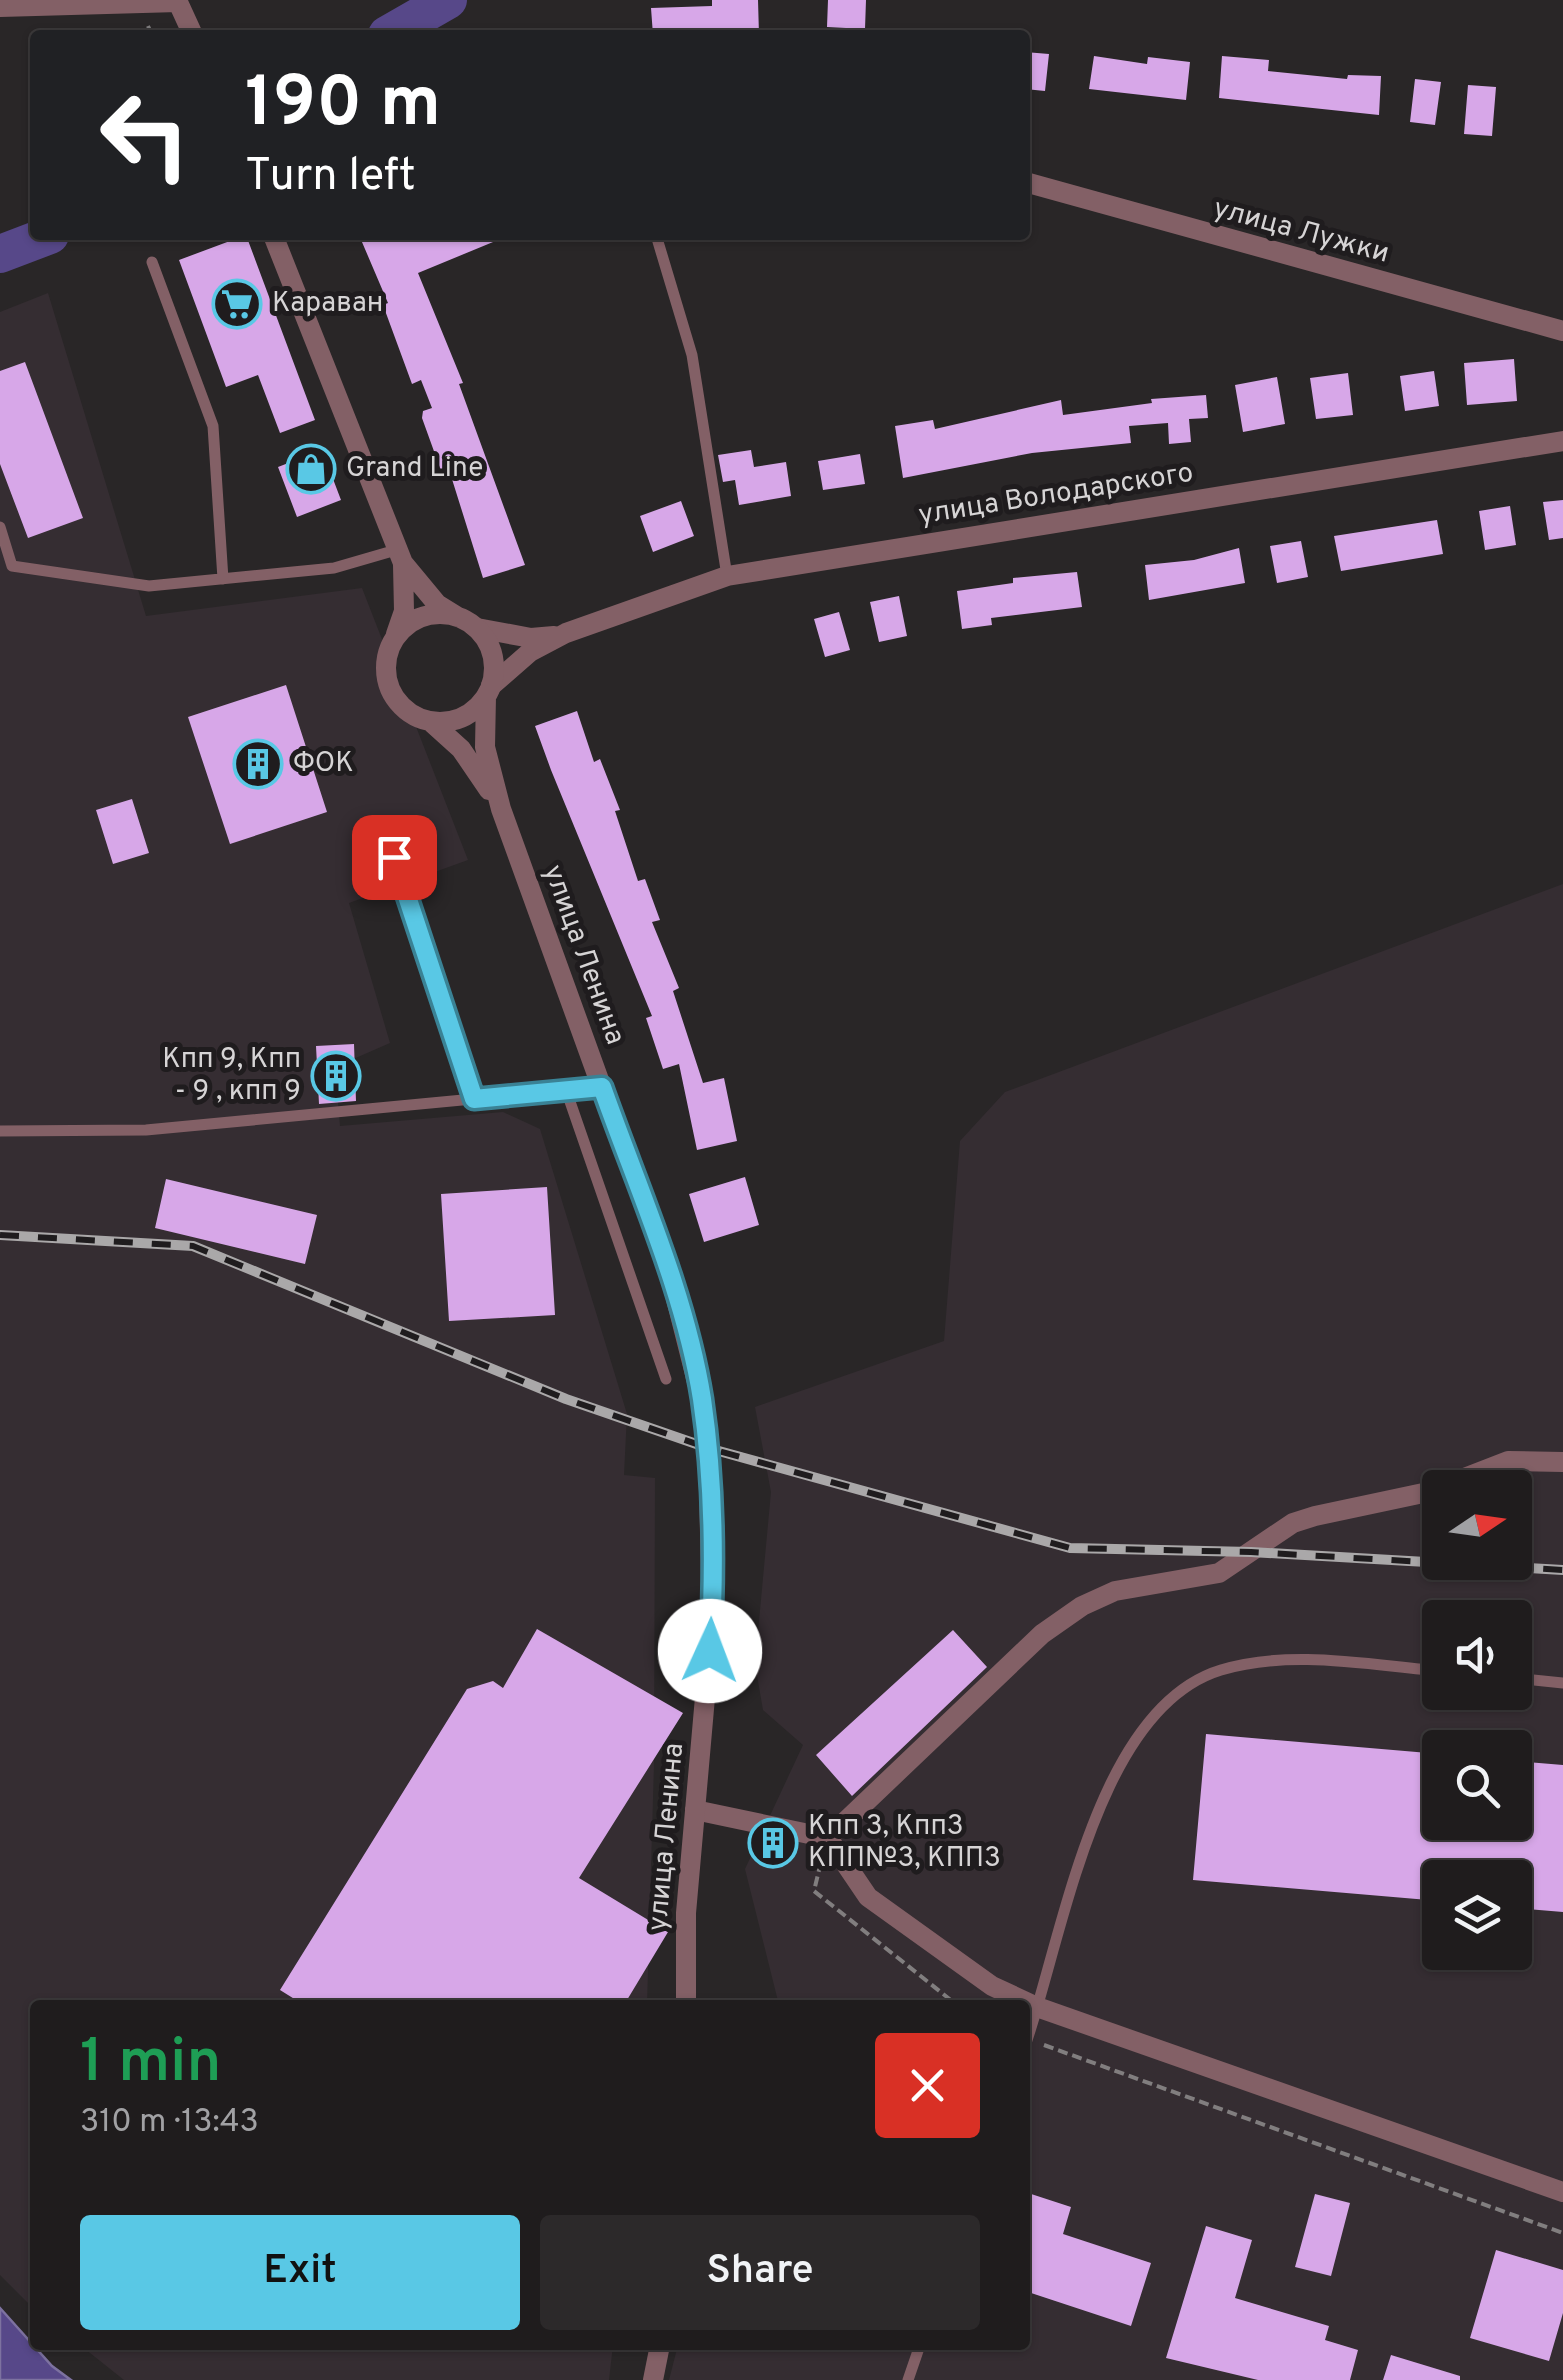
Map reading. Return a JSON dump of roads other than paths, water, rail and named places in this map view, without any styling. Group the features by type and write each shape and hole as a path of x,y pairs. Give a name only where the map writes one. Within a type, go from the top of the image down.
{"street":[{"path":"0,7 178,1 191,30"},
{"name":"улица Лужки","path":"1030,183 1563,331"},
{"path":"275,240 400,557 437,604 477,628 531,638 566,633"},
{"name":"улица Володарского","path":"566,633 727,576 1563,440"},
{"path":"400,557 404,610 386,671 390,688 399,704 430,721 469,759 501,808"},
{"path":"395,637 423,616 458,617"},
{"path":"477,628 492,655 486,747 501,808"},
{"path":"430,721 462,717 530,652 566,633"},
{"name":"улица Ленина","path":"501,808 671,1279 702,1398 708,1448 712,1618 686,1912 686,2000"},
{"path":"828,1838 1042,1634 1082,1606 1115,1591 1194,1581 1220,1573 1293,1523 1315,1516 1428,1492 1508,1461 1563,1462"},
{"path":"695,1810 828,1838 868,1897 992,1986 1021,2000"},
{"path":"1030,2005 1563,2192"},
{"path":"652,2380 659,2350"}],"lane":[{"path":"658,240 692,355 727,576"},
{"path":"152,262 213,426 224,579"},
{"path":"0,527 12,566 148,586 334,568 400,557"},
{"path":"382,823 474,1099"},
{"path":"0,1130 146,1130 602,1087"},
{"path":"566,1090 666,1380"},
{"path":"1030,2030 1095,1821 1121,1762 1148,1720 1171,1694 1220,1670 1268,1661 1314,1660 1422,1669"},
{"path":"1532,1680 1563,1683"},
{"path":"908,2380 918,2350"}],"waterway":[{"path":"396,30 448,0"},
{"path":"0,254 37,240"}],"railway":[{"path":"0,1235 193,1246 566,1399 708,1448 1070,1548 1251,1552 1563,1570"}],"place":[{"name":"Караван","path":"237,304"},
{"name":"Grand Line","path":"311,469"},
{"name":"ФОК","path":"258,764"},
{"name":"Кпп 9, Кпп - 9 , кпп 9","path":"336,1076"},
{"name":"Кпп 3, Кпп3 КПП№3, КПП3","path":"773,1843"}]}
